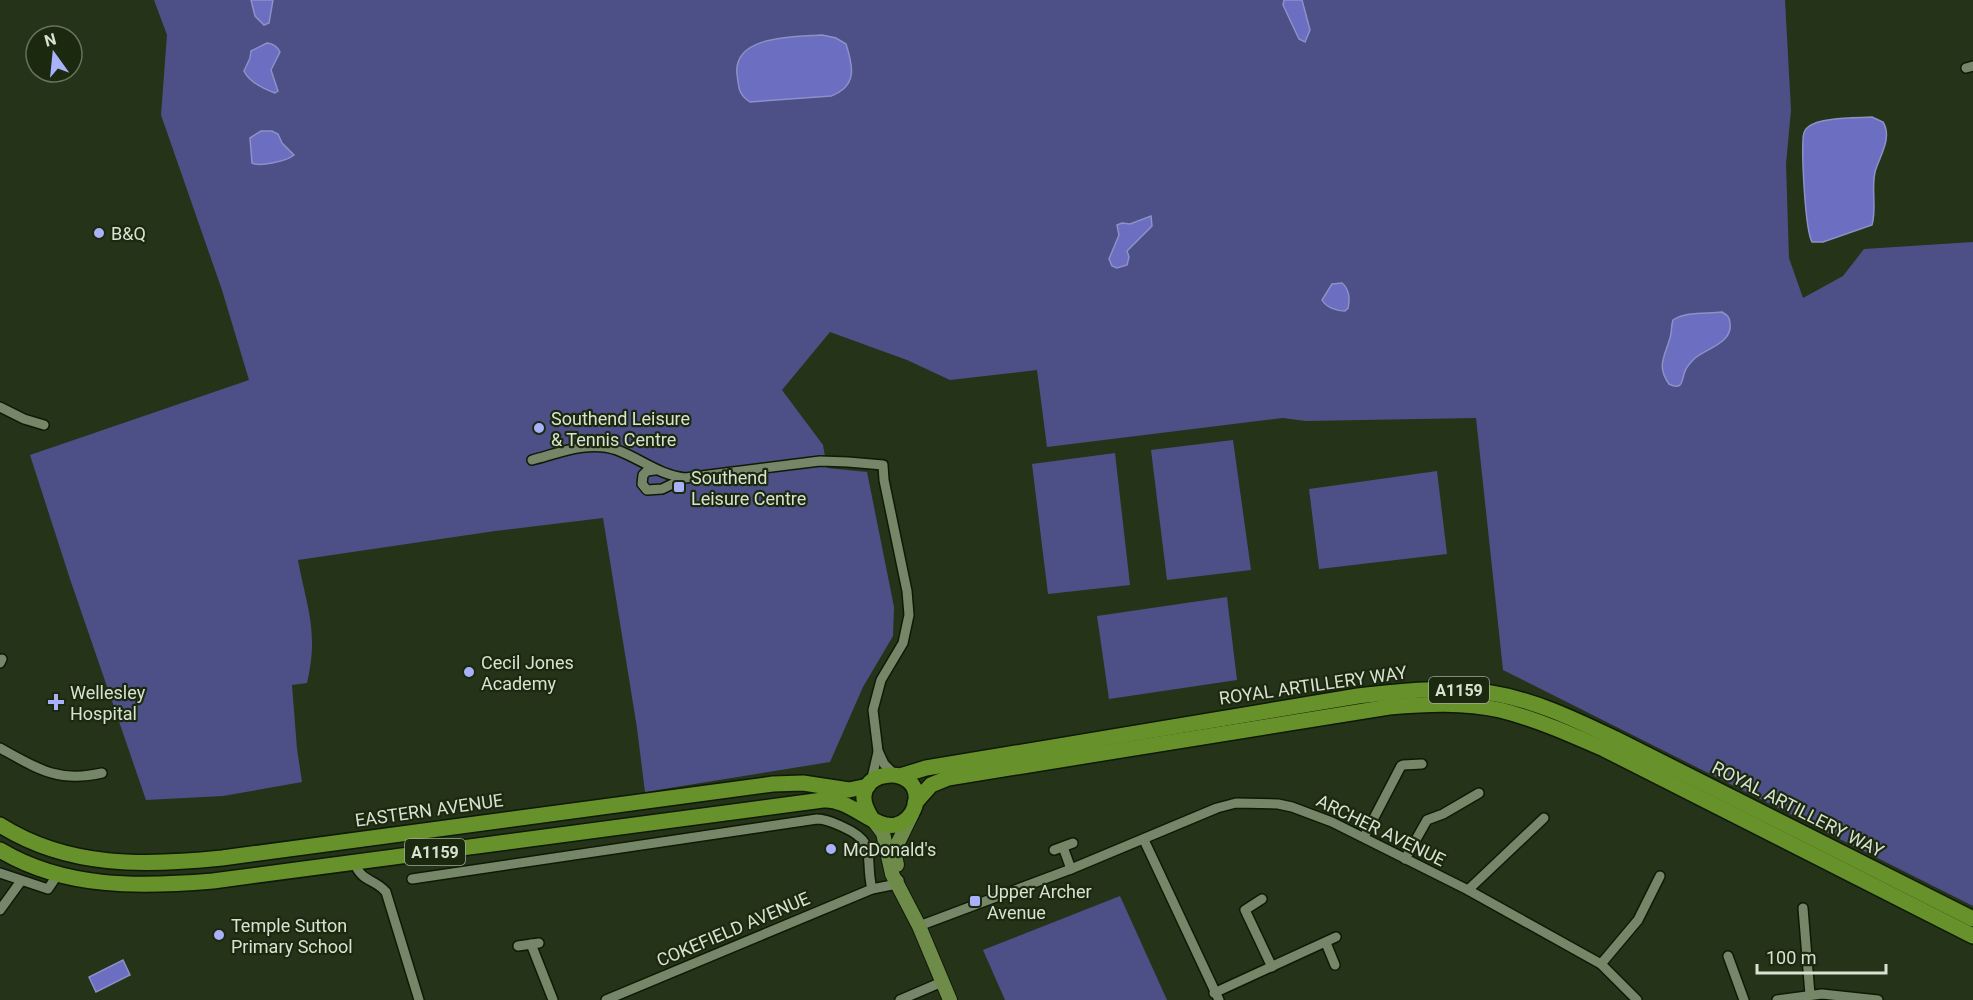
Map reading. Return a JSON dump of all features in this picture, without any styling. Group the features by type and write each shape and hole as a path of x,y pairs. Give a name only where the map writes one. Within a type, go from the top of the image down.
{"main road":[{"name":"ROYAL ARTILLERY WAY","path":"897,775 926,768 1358,696 1452,689 1492,693 1533,704 1573,719 1973,919"},
{"name":"ROYAL ARTILLERY WAY","path":"914,808 931,785 948,777 1389,706 1430,704 1474,706 1498,710 1543,723 1604,749 1973,936"},
{"name":"EASTERN AVENUE","path":"0,825 29,841 82,858 105,862 151,864 222,858 774,784 803,783 849,790 869,784 885,774 897,775"},
{"path":"869,784 864,801 866,810 872,819 884,825 893,825 905,821 914,808 913,788 897,775"},
{"name":"A1159","path":"0,850 37,868 58,874 104,883 170,885 823,801 846,804 872,819"}],"street":[{"path":"0,407 24,419 44,425"},
{"path":"531,460 571,449 600,447 619,451 656,470 686,478"},
{"path":"656,470 647,471 643,475 642,483 647,490 662,489 686,478 820,461 883,465 909,615 903,643 881,680 874,700 874,726 878,751 887,769 897,775"},
{"path":"0,748 42,771 55,775 71,778 102,773"},
{"path":"869,784 878,751"},
{"path":"1364,837 1401,766 1422,765"},
{"path":"1405,860 1427,820 1443,814 1479,793"},
{"name":"ARCHER AVENUE","path":"919,926 1071,869 1217,808 1236,803 1278,804 1302,810 1364,837 1405,860 1468,890 1601,964 1637,1000"},
{"path":"872,889 882,880 893,864 894,851 914,808"},
{"path":"1468,890 1544,818"},
{"path":"412,879 817,819 832,822 863,837 867,848 872,889"},
{"path":"872,819 883,833 897,884 919,926 950,1000"},
{"path":"1144,840 1216,996 1336,937"},
{"path":"1054,850 1068,845 1071,869"},
{"path":"354,862 363,878 386,892 419,1000"},
{"path":"893,864 910,894 919,926"},
{"path":"0,873 48,889 58,874"},
{"path":"1601,964 1638,920 1660,876"},
{"path":"0,910 21,881"},
{"name":"COKEFIELD AVENUE","path":"606,1000 872,889 897,884"},
{"path":"1262,899 1245,910 1272,967"},
{"path":"1803,908 1810,995"},
{"path":"1326,943 1335,965"},
{"path":"518,946 535,944 553,1000"},
{"path":"1728,956 1744,1000"},
{"path":"900,1000 942,982"},
{"path":"1777,1000 1810,995 1878,1000"}],"shaded area":[{"path":"154,0 1785,0 1791,110 1786,164 1789,258 1803,298 1843,276 1864,249 1973,242 1973,906 1503,670 1476,418 1306,421 1283,418 1047,447 1037,370 950,380 907,360 830,332 782,390 823,445 827,468 867,472 894,607 893,636 863,687 830,762 645,792 603,518 495,531 298,560 312,634 307,683 292,685 302,782 223,796 146,800 30,455 249,380 222,290 161,115 167,35"},
{"path":"251,0 273,0 269,23 264,25 255,16"},
{"path":"1284,0 1302,0 1310,30 1305,42 1299,39 1283,5"},
{"path":"822,35 836,38 846,44 851,74 846,87 840,92 831,96 750,102 743,96 737,74 738,61 745,52 755,45 768,41"},
{"path":"267,43 278,48 280,52 271,70 278,91 275,93 253,82 244,71 251,51"},
{"path":"1872,117 1883,122 1887,134 1875,172 1872,225 1823,242 1812,242 1804,192 1803,136 1805,131 1808,127 1821,121"},
{"path":"261,131 272,131 278,134 282,143 294,155 273,163 252,163 250,138"},
{"path":"1151,216 1152,226 1127,251 1129,257 1127,265 1117,268 1112,266 1109,259 1119,235 1117,225 1130,224"},
{"path":"1342,283 1348,291 1349,298 1348,308 1345,311 1332,308 1322,300 1332,284"},
{"path":"1722,312 1729,319 1730,330 1727,336 1693,360 1686,369 1680,385 1669,384 1662,366 1673,320 1690,314"},
{"path":"1233,440 1251,570 1167,580 1151,450"},
{"path":"1115,453 1130,585 1048,594 1032,464"},
{"path":"1437,471 1447,554 1319,569 1309,489"},
{"path":"1227,597 1237,680 1109,699 1097,616"},
{"path":"1120,896 1167,1000 1005,1000 983,950"},
{"path":"123,960 130,975 96,992 89,977"}],"place":[{"name":"B&Q","path":"99,233"},
{"name":"Southend Leisure & Tennis Centre","path":"539,428"},
{"name":"Southend Leisure Centre","path":"679,487"},
{"name":"Cecil Jones Academy","path":"469,672"},
{"name":"Wellesley Hospital","path":"56,702"},
{"name":"McDonald's","path":"831,849"},
{"name":"Upper Archer Avenue","path":"975,901"},
{"name":"Temple Sutton Primary School","path":"219,935"}]}
